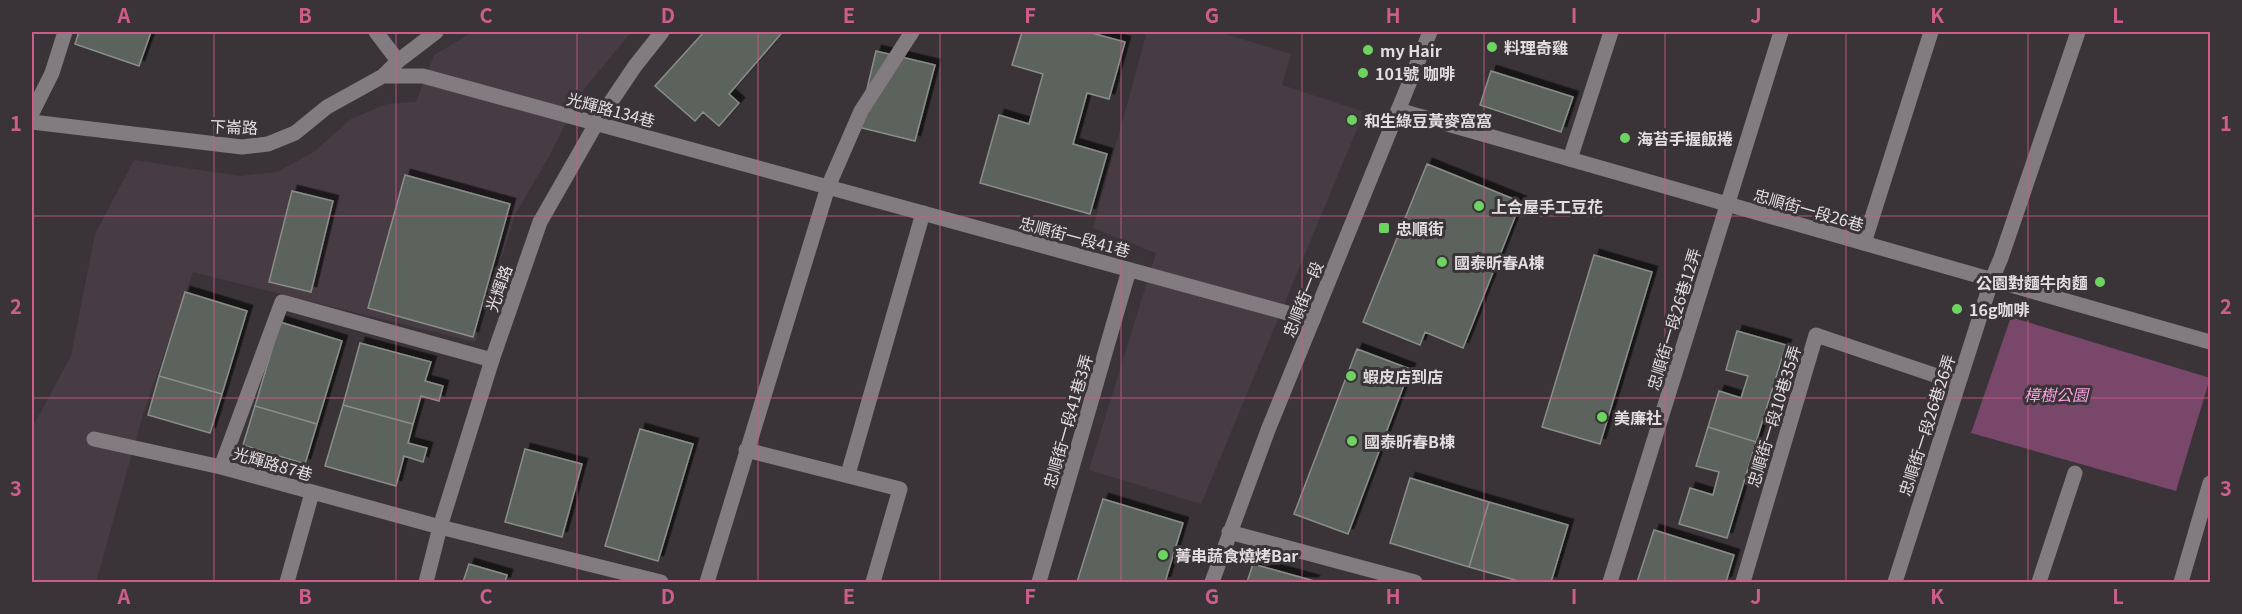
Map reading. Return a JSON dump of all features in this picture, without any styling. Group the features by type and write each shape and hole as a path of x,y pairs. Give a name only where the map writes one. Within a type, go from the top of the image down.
{"street":[{"path":"32,113 52,73 65,32"},
{"path":"376,32 398,61"},
{"name":"下崙路","path":"32,122 242,147 268,144 295,133 327,107 383,76 398,61 436,32"},
{"name":"光輝路","path":"426,582 440,527 492,360 540,222 596,124 635,66 662,32"},
{"path":"708,582 746,450 828,187 861,111 912,32"},
{"name":"忠順街一段","path":"1212,582 1229,532 1313,320 1430,32"},
{"path":"1570,159 1611,32"},
{"name":"忠順街一段26巷12弄","path":"1610,582 1781,32"},
{"path":"1864,243 1930,32"},
{"name":"忠順街一段26巷26弄","path":"1895,582 1992,279 2078,32"},
{"name":"光輝路134巷","path":"383,76 423,76 828,187"},
{"name":"忠順街一段26巷","path":"1398,110 2211,342"},
{"name":"忠順街一段41巷","path":"828,187 1313,320"},
{"path":"848,474 923,213"},
{"name":"忠順街一段41巷3弄","path":"1039,582 1129,270"},
{"path":"221,466 282,302 492,360"},
{"name":"忠順街一段10巷35弄","path":"1743,582 1816,335 1958,383"},
{"name":"光輝路87巷","path":"94,439 221,466 440,527 661,582"},
{"path":"746,450 900,489 873,582"},
{"path":"2039,582 2075,473"},
{"path":"2181,582 2211,483"},
{"path":"287,582 312,493"},
{"path":"1229,532 1415,582"}],"shaded area":[{"path":"473,32 631,32 581,93 548,158 515,215 475,342 193,272 143,414 96,582 32,582 32,428 71,356 95,234 134,160 240,176 277,172 314,152 351,119 387,104 416,102 434,55"},
{"path":"1147,32 1218,32 1291,54 1282,85 1364,112 1201,504 1089,470 1156,253 1093,228"}],"green space":[{"name":"樟樹公園","path":"2011,317 2210,378 2176,491 1971,433"}],"building":[{"path":"79,32 151,32 139,66 75,44"},
{"path":"704,32 778,32 781,34 729,94 739,103 719,126 703,112 695,121 655,86"},
{"path":"1022,32 1088,32 1125,42 1109,99 1087,93 1073,144 1107,154 1090,214 980,183 999,115 1029,124 1043,74 1012,65"},
{"path":"876,51 935,65 915,141 858,127"},
{"path":"1491,71 1573,97 1561,132 1480,105"},
{"name":"國泰昕春A棟","path":"1427,164 1521,202 1463,348 1425,332 1420,345 1363,322"},
{"path":"405,175 510,204 473,337 368,308"},
{"path":"292,191 333,201 311,292 269,282"},
{"path":"1594,255 1652,272 1600,444 1542,427"},
{"path":"185,292 247,311 222,394 159,376"},
{"path":"280,322 342,341 317,424 255,406"},
{"path":"1737,331 1786,345 1756,442 1708,427 1719,391 1741,398 1748,376 1726,370"},
{"path":"360,343 431,362 425,381 443,386 439,401 421,396 413,424 343,405"},
{"name":"國泰昕春B棟","path":"1357,349 1410,369 1348,534 1294,514"},
{"path":"159,376 222,394 210,433 148,415"},
{"path":"343,405 413,424 408,443 427,448 423,462 404,456 396,486 325,466"},
{"path":"255,406 317,424 305,464 243,445"},
{"path":"1708,427 1756,442 1727,538 1679,524 1690,488 1713,495 1719,472 1696,466"},
{"path":"640,429 693,444 658,561 605,546"},
{"path":"525,449 582,464 562,537 505,522"},
{"path":"1410,478 1489,502 1469,567 1390,543"},
{"path":"1103,499 1183,523 1165,582 1077,582"},
{"path":"1489,502 1568,525 1551,582 1522,582 1469,567"},
{"path":"1654,530 1734,555 1726,582 1637,582"},
{"path":"469,564 507,575 505,582 463,582"},
{"path":"1253,564 1314,581 1247,582"}],"place":[{"name":"料理奇雞","path":"1492,47"},
{"name":"my Hair","path":"1368,50"},
{"name":"101號 咖啡","path":"1363,73"},
{"name":"和生綠豆黃麥窩窩","path":"1352,120"},
{"name":"海苔手握飯捲","path":"1625,138"},
{"name":"上合屋手工豆花","path":"1479,206"},
{"name":"忠順街","path":"1384,228"},
{"name":"國泰昕春A棟","path":"1442,262"},
{"name":"公園對麵牛肉麵","path":"2100,282"},
{"name":"16g咖啡","path":"1957,309"},
{"name":"蝦皮店到店","path":"1351,376"},
{"name":"美廉社","path":"1602,417"},
{"name":"國泰昕春B棟","path":"1352,441"},
{"name":"菁串蔬食燒烤Bar","path":"1163,555"}]}
